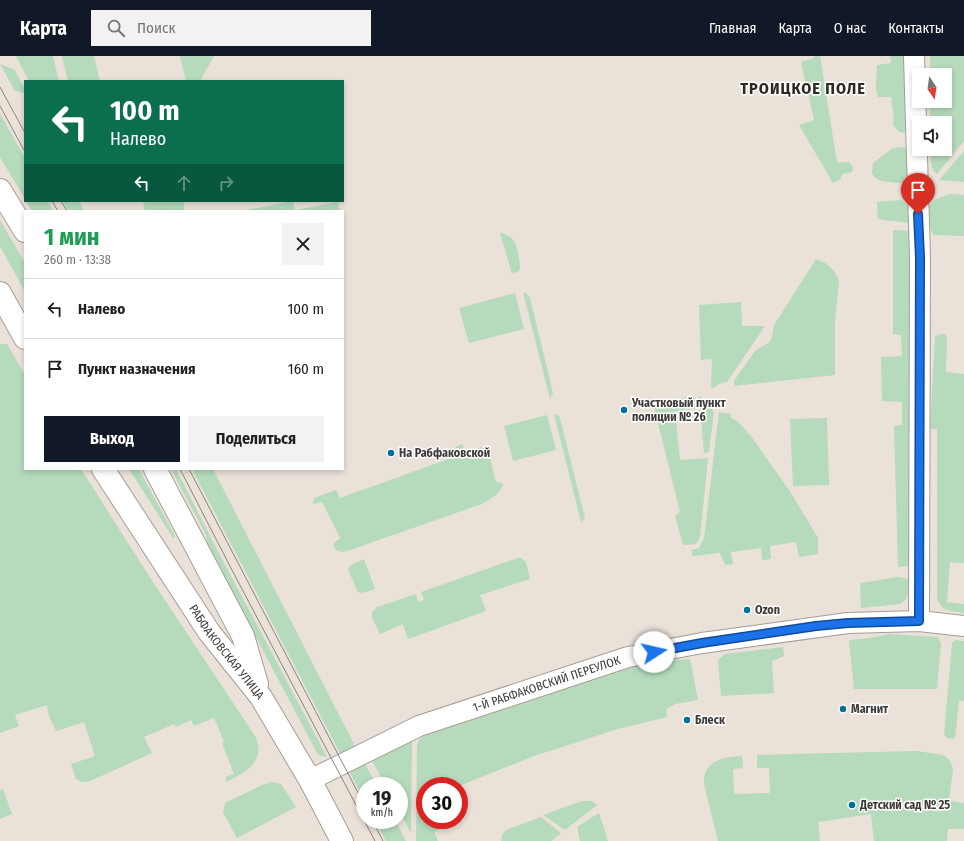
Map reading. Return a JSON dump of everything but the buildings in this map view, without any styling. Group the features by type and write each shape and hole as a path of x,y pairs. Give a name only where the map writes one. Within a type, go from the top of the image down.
{"main road":[{"path":"0,190 24,229"},
{"path":"0,293 24,336"},
{"name":"РАБФАКОВСКАЯ УЛИЦА","path":"104,470 209,632 261,697 310,780 342,841"},
{"path":"156,470 242,636 261,697"}],"street":[{"path":"914,56 920,257 919,621"},
{"name":"1-Й РАБФАКОВСКИЙ ПЕРЕУЛОК","path":"310,780 419,726 628,657 702,643 816,626 848,623 919,621 964,626"}],"green space":[{"path":"16,56 53,56 59,80 28,80"},
{"path":"62,56 94,56 100,80 68,80"},
{"path":"180,56 214,56 201,80 186,80"},
{"path":"814,56 820,56 837,163 849,162 853,167 852,172 842,174 841,179 833,183 799,125 814,120 801,62 814,58"},
{"path":"890,56 906,56 907,131 904,133 899,132 893,125 894,119 891,97 878,97 876,88 877,65 891,63"},
{"path":"930,56 964,56 964,141 952,156 952,116 930,116 930,108 952,108 952,68 930,68"},
{"path":"0,64 15,70 24,88 24,93 15,91"},
{"path":"0,114 24,156 24,197 0,157"},
{"path":"893,148 907,148 908,172 902,182 881,181 874,177 872,173 873,163"},
{"path":"964,151 964,182 939,180"},
{"path":"931,156 952,156 937,174 934,172"},
{"path":"950,194 964,195 964,236 934,235 929,226 928,208 936,199"},
{"path":"900,200 906,204 909,213 909,223 878,219 877,202"},
{"path":"27,202 48,202 52,210 31,210"},
{"path":"64,202 80,202 84,210 68,210"},
{"path":"143,202 184,202 184,210 145,210"},
{"path":"293,202 295,210 246,210"},
{"path":"338,202 340,210 295,210"},
{"path":"0,220 24,261 24,290 0,246"},
{"path":"893,230 909,231 914,566 898,567 894,426 902,425 902,402 882,401 881,357 902,356 901,335 893,334"},
{"path":"500,233 511,238 516,247 520,261 520,268 519,271 512,274"},
{"path":"816,259 827,264 834,271 839,281 835,321 835,375 735,386 734,381 755,351 770,342 774,325"},
{"path":"523,292 530,298 553,393 550,399"},
{"path":"515,293 524,329 469,343 459,308"},
{"path":"741,302 742,326 765,326 727,382 719,384 712,389 712,359 701,360 699,305"},
{"path":"945,334 947,338 946,372 964,374 964,563 950,562 947,602 964,604 964,613 947,610 941,606 937,597 937,429 930,429 935,336"},
{"path":"0,344 7,344 24,373 24,470 82,470 147,573 255,736 258,745 258,752 256,759 247,770 226,782 226,777 234,774 222,743 224,742 214,718 194,726 191,720 176,727 174,724 144,737 152,753 88,782 82,782 76,779 71,764 95,756 84,722 56,731 49,716 47,705 15,715 19,726 0,733"},
{"path":"694,396 695,409 675,411 680,460 708,458 700,537 696,544 683,545 675,516 680,512 653,403"},
{"path":"699,396 714,412 709,452 704,453"},
{"path":"719,412 731,414 731,418 737,421 751,436 791,493 818,538 818,554 799,557 796,542 770,546 771,559 762,560 761,548 731,552 733,564 725,565 720,553 693,556 691,550 699,548 704,538"},
{"path":"554,414 558,415 560,418 585,518 581,522"},
{"path":"547,415 556,450 513,461 504,426"},
{"path":"827,418 829,485 793,486 790,419"},
{"path":"462,444 466,453 481,447 488,450 496,482 503,483 500,490 495,495 482,504 347,551 342,552 336,550 333,544 340,538 322,502 313,504 314,498 336,490 340,498 458,456 455,447"},
{"path":"130,470 140,470 175,536 173,538"},
{"path":"172,470 177,470 327,757 318,755 207,544 206,535"},
{"path":"193,470 214,470 356,748 341,755"},
{"path":"521,558 526,562 530,579 480,595 486,611 408,639 403,624 380,634 372,618 372,612 377,607 416,594 418,602 424,600 421,592"},
{"path":"364,559 375,589 360,593 358,592 348,570 351,565"},
{"path":"898,577 908,579 908,593 903,602 900,604 861,608 860,583"},
{"path":"889,634 938,637 941,644 937,689 854,689 849,640"},
{"path":"955,640 964,641 964,701 959,700 955,739 947,738 944,735 952,643"},
{"path":"783,647 784,656 772,661 774,693 721,696 718,660 725,654"},
{"path":"690,659 698,700 675,704 666,709 667,717 618,729 534,756 468,782 468,777 417,777 417,744 421,737 613,670 652,663"},
{"path":"412,739 411,833 408,827 408,777 381,777 371,759"},
{"path":"916,751 944,755 950,761 953,769 949,801 964,803 964,829 948,829 947,841 874,841 871,814 818,822 820,841 718,841 704,784 707,770 716,761 728,757 742,756 743,768 733,769 734,794 770,793 769,768 757,768 757,755"},
{"path":"364,762 372,777 356,777 356,784 348,769"},
{"path":"272,782 281,784 296,807 237,838 223,812 225,803 262,785"},
{"path":"3,789 12,814 0,819 0,790"},
{"path":"582,801 592,801 597,805 565,830 543,815"},
{"path":"599,813 608,841 580,841 577,827"},
{"path":"541,817 561,833 551,841 501,841 502,835 506,830"},
{"path":"380,829 400,829 406,841 386,841"},
{"path":"416,829 438,829 434,832 438,841 416,841"}],"tram line":[{"path":"0,87 24,131"},
{"path":"0,106 24,150"},
{"path":"53,202 57,210"},
{"path":"62,202 66,210"},
{"path":"181,470 375,841"},
{"path":"190,470 356,789"},
{"path":"377,829 383,841"}],"place":[{"name":"Участковый пункт полиции № 26","path":"624,410"},
{"name":"На Рабфаковской","path":"391,453"},
{"name":"Ozon","path":"747,610"},
{"name":"Магнит","path":"843,709"},
{"name":"Блеск","path":"687,720"},
{"name":"Детский сад № 25","path":"852,805"}],"district":[{"name":"ТРОИЦКОЕ ПОЛЕ","path":"803,88"}],"route":[{"path":"654,652 702,643 816,626 848,623 919,621 920,257 918,214"}]}
